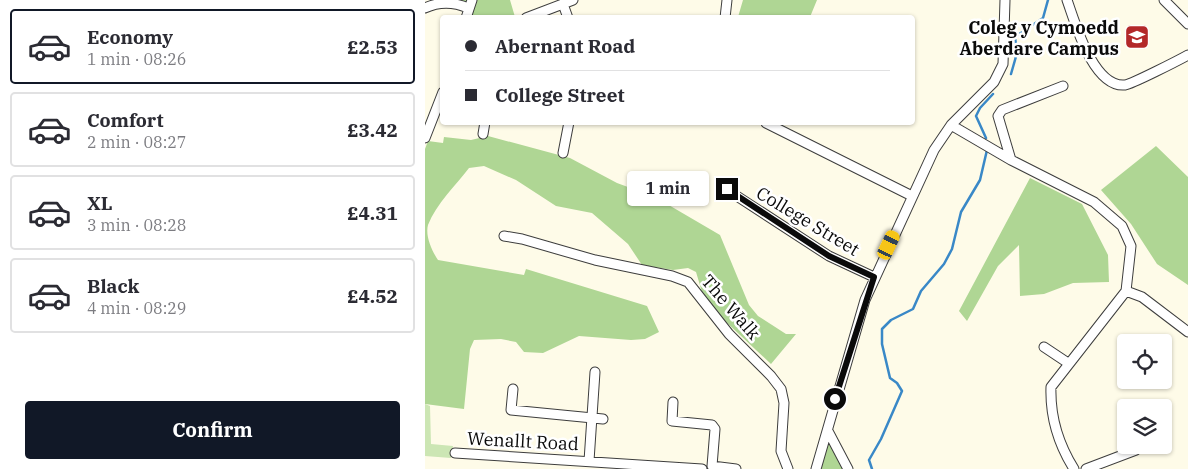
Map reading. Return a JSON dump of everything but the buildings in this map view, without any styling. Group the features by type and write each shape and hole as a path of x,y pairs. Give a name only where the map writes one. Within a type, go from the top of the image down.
{"street":[{"path":"534,15 573,0"},
{"path":"725,15 727,0"},
{"path":"816,469 865,300 874,277 934,150 951,125 994,82 1003,64 1005,0"},
{"path":"1067,0 1086,52 1102,74 1115,83 1124,85 1135,82 1188,56"},
{"path":"1164,0 1188,24"},
{"path":"425,8 449,3 469,9"},
{"path":"563,4 568,15"},
{"path":"1011,160 998,116 1002,110 1063,86"},
{"path":"425,138 440,100"},
{"path":"483,134 484,125"},
{"path":"563,153 568,125"},
{"path":"770,125 812,148 912,196"},
{"path":"951,125 1011,160 1094,202 1122,226 1131,246 1126,291 1051,387 1050,405 1054,422 1067,458 1074,469"},
{"name":"College Street","path":"727,189 829,256 874,277"},
{"name":"The Walk","path":"504,236 688,282 729,334 771,376 781,389 784,403 781,451 788,469"},
{"path":"1126,291 1142,297 1188,332"},
{"path":"1044,347 1068,363"},
{"name":"Wenallt Road","path":"589,461 595,372"},
{"path":"513,389 511,410 603,419"},
{"path":"673,402 672,421 712,425 715,429 706,468"},
{"path":"828,431 847,469"},
{"name":"Wenallt Road","path":"455,453 736,469"},
{"path":"1086,469 1126,454"}],"green space":[{"path":"456,0 510,0 514,15 472,15 476,4"},
{"path":"743,0 817,0 811,15 739,15"},
{"path":"488,136 570,158 617,183 655,197 720,235 749,305 758,316 786,334 796,334 771,364 725,321 702,292 696,272 688,268 673,270 642,265 628,244 592,213 556,206 516,180 484,166 469,168 441,202 428,225 428,239 438,260 524,275 526,269 647,306 659,332 645,339 631,340 579,336 543,353 524,352 516,342 501,339 474,340 470,349 464,409 425,404 425,149 428,141 443,143 444,137 471,140"},
{"path":"1156,146 1188,177 1188,285 1157,264 1131,224 1101,190"},
{"path":"1030,178 1082,204 1108,255 1109,282 1073,283 1044,294 1020,296 1019,245 998,266 967,321 959,311"},
{"path":"425,404 430,406 431,444 453,446 451,458 425,456"},
{"path":"829,441 844,469 820,469"}],"waterway":[{"path":"1011,74 1017,53 1015,37 1043,18 1048,0"},
{"path":"986,138 976,116 980,108 993,94"},
{"path":"872,469 869,460 881,439 902,391 897,383 890,378 882,344 882,329 891,320 913,309 921,291 944,264 952,249 961,212 980,180 987,150"}],"place":[{"name":"Coleg y Cymoedd Aberdare Campus","path":"1137,37"}],"route":[{"path":"727,189 829,256 874,277 865,300 835,399"}]}
